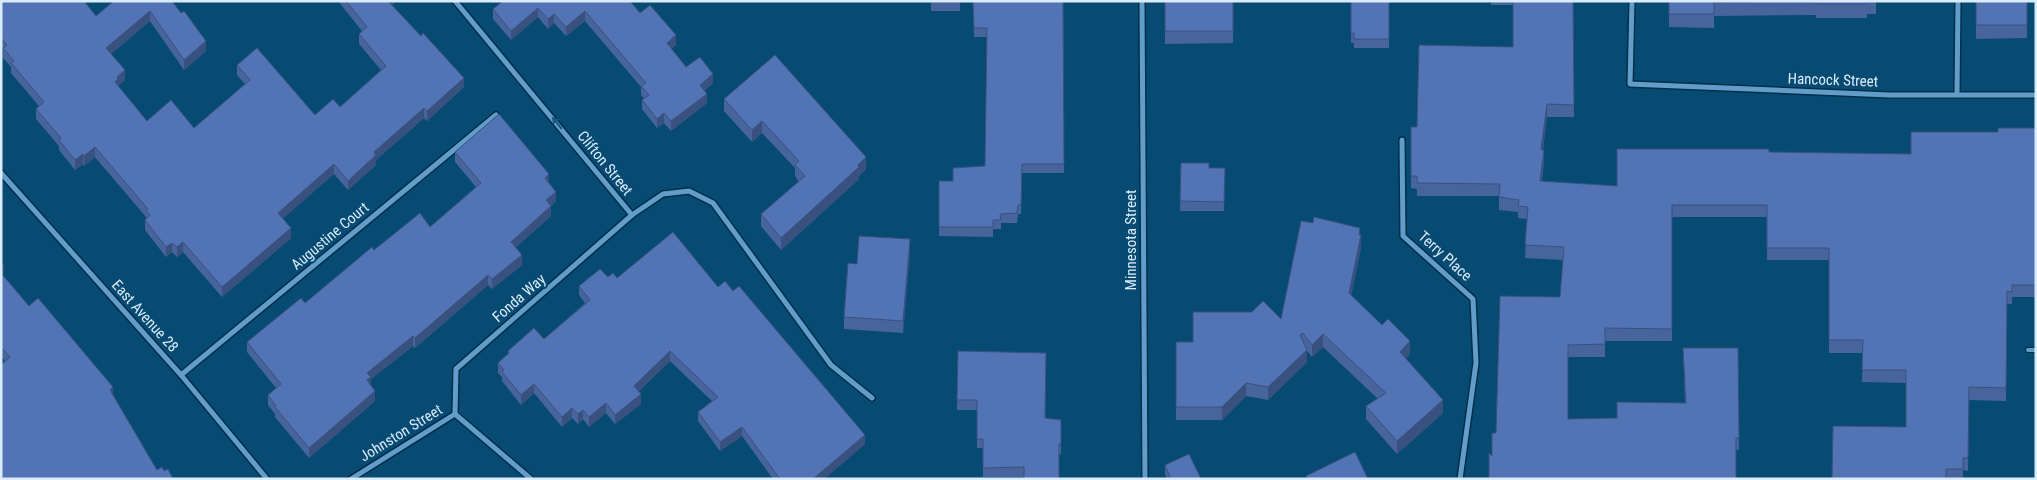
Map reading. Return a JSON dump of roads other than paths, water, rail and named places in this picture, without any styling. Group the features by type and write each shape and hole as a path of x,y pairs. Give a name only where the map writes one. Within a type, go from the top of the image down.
{"street":[{"name":"Clifton Street","path":"455,1 632,215 663,194 689,191 713,203 831,365 872,398"},
{"name":"Minnesota Street","path":"1142,1 1145,479"},
{"name":"Hancock Street","path":"1632,1 1630,84 1889,94 2036,95"},
{"path":"1957,94 1958,1"},
{"name":"Augustine Court","path":"181,375 496,115"},
{"name":"Terry Place","path":"1402,140 1403,236 1473,298 1476,363 1460,479"},
{"name":"East Avenue 28","path":"1,173 181,375 267,479"},
{"name":"Fonda Way","path":"455,414 456,369 632,215"},
{"name":"Johnston Street","path":"351,479 455,414 531,479"}],"lane":[{"path":"2028,350 2036,350"}]}
